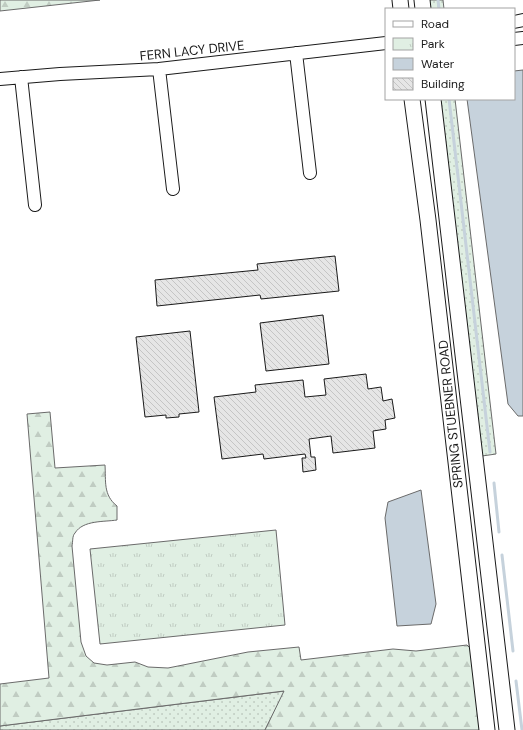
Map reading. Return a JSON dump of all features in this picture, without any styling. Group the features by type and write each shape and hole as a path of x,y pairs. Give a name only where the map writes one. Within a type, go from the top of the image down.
{"main road":[{"name":"SPRING STUEBNER ROAD","path":"412,100 428,220 487,730"},
{"name":"SPRING STUEBNER ROAD","path":"433,100 507,730"},
{"path":"428,220 447,218"},
{"path":"456,467 475,465"},
{"path":"476,638 496,636"}],"street":[{"name":"FERN LACY DRIVE","path":"0,79 159,69 385,43"},
{"path":"296,53 310,173"},
{"path":"159,69 172,189"},
{"path":"21,77 35,205"}],"green space":[{"path":"0,0 100,0 0,11"},
{"path":"428,0 443,0 444,8 429,8"},
{"path":"440,100 455,100 496,454 482,456"},
{"path":"50,412 55,468 105,465 107,492 109,497 117,506 117,520 88,524 79,529 73,537 72,546 81,642 86,656 94,663 107,665 135,662 148,667 168,668 248,652 299,647 301,660 393,649 416,651 467,645 472,650 482,730 265,730 284,691 0,726 0,684 49,678 27,414"},
{"path":"276,530 285,625 100,644 90,549"},
{"path":"285,691 265,730 0,730 0,726"}],"water":[{"path":"523,70 523,416 518,416 508,404 467,100 515,100 515,71"},
{"path":"421,490 436,604 431,624 397,626 385,518 388,502"}],"building":[{"path":"335,256 339,291 261,299 260,295 157,306 155,280 258,270 257,264"},
{"path":"323,315 329,364 266,371 260,323"},
{"path":"190,331 199,412 179,414 179,417 166,418 166,415 145,417 136,337"},
{"path":"366,374 368,389 381,387 383,401 392,399 395,418 385,420 386,429 373,431 375,448 333,453 331,436 309,439 311,457 315,457 316,470 303,472 302,458 306,458 305,454 264,459 263,454 222,459 214,397 256,392 255,385 303,380 305,397 326,395 324,379"}],"waterway":[{"path":"438,0 439,8"},
{"path":"449,100 490,452"},
{"path":"494,483 499,532"},
{"path":"502,555 513,651"},
{"path":"516,681 522,730"}]}
